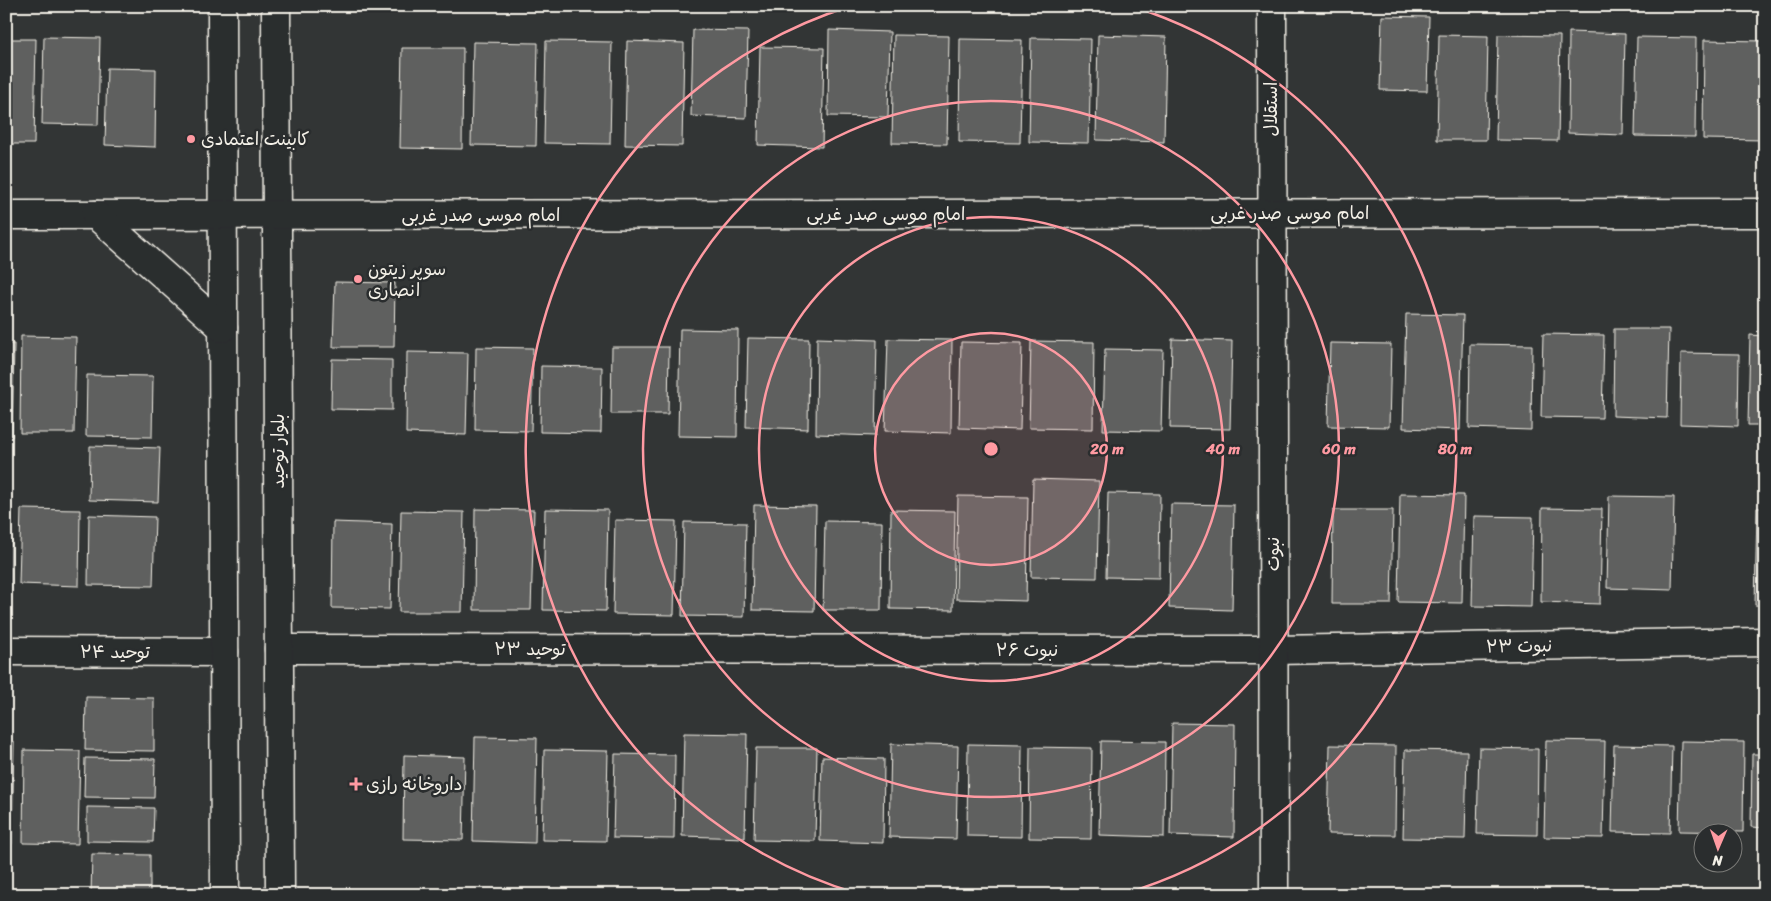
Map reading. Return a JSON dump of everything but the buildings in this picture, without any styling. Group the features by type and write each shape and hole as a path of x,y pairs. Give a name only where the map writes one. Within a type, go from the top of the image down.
{"street":[{"path":"222,6 225,895"},
{"name":"بلوار توحید","path":"276,6 280,895"},
{"name":"استقلال","path":"1271,212 1272,6"},
{"name":"امام موسی صدر غربی","path":"6,216 1271,212 1765,213"},
{"name":"نبوت","path":"1271,212 1274,895"},
{"path":"96,215 223,328"},
{"name":"نبوت ۲۳","path":"1273,650 1765,642"},
{"name":"توحید ۲۳","path":"279,649 780,649"},
{"name":"نبوت ۲۶","path":"780,649 1273,650"},
{"name":"توحید ۲۴","path":"6,651 224,652"}],"place":[{"name":"کابینت اعتمادی","path":"191,139"},
{"name":"سوپر زیتون انصاری","path":"358,279"},
{"name":"داروخانه رازی","path":"356,784"}]}
